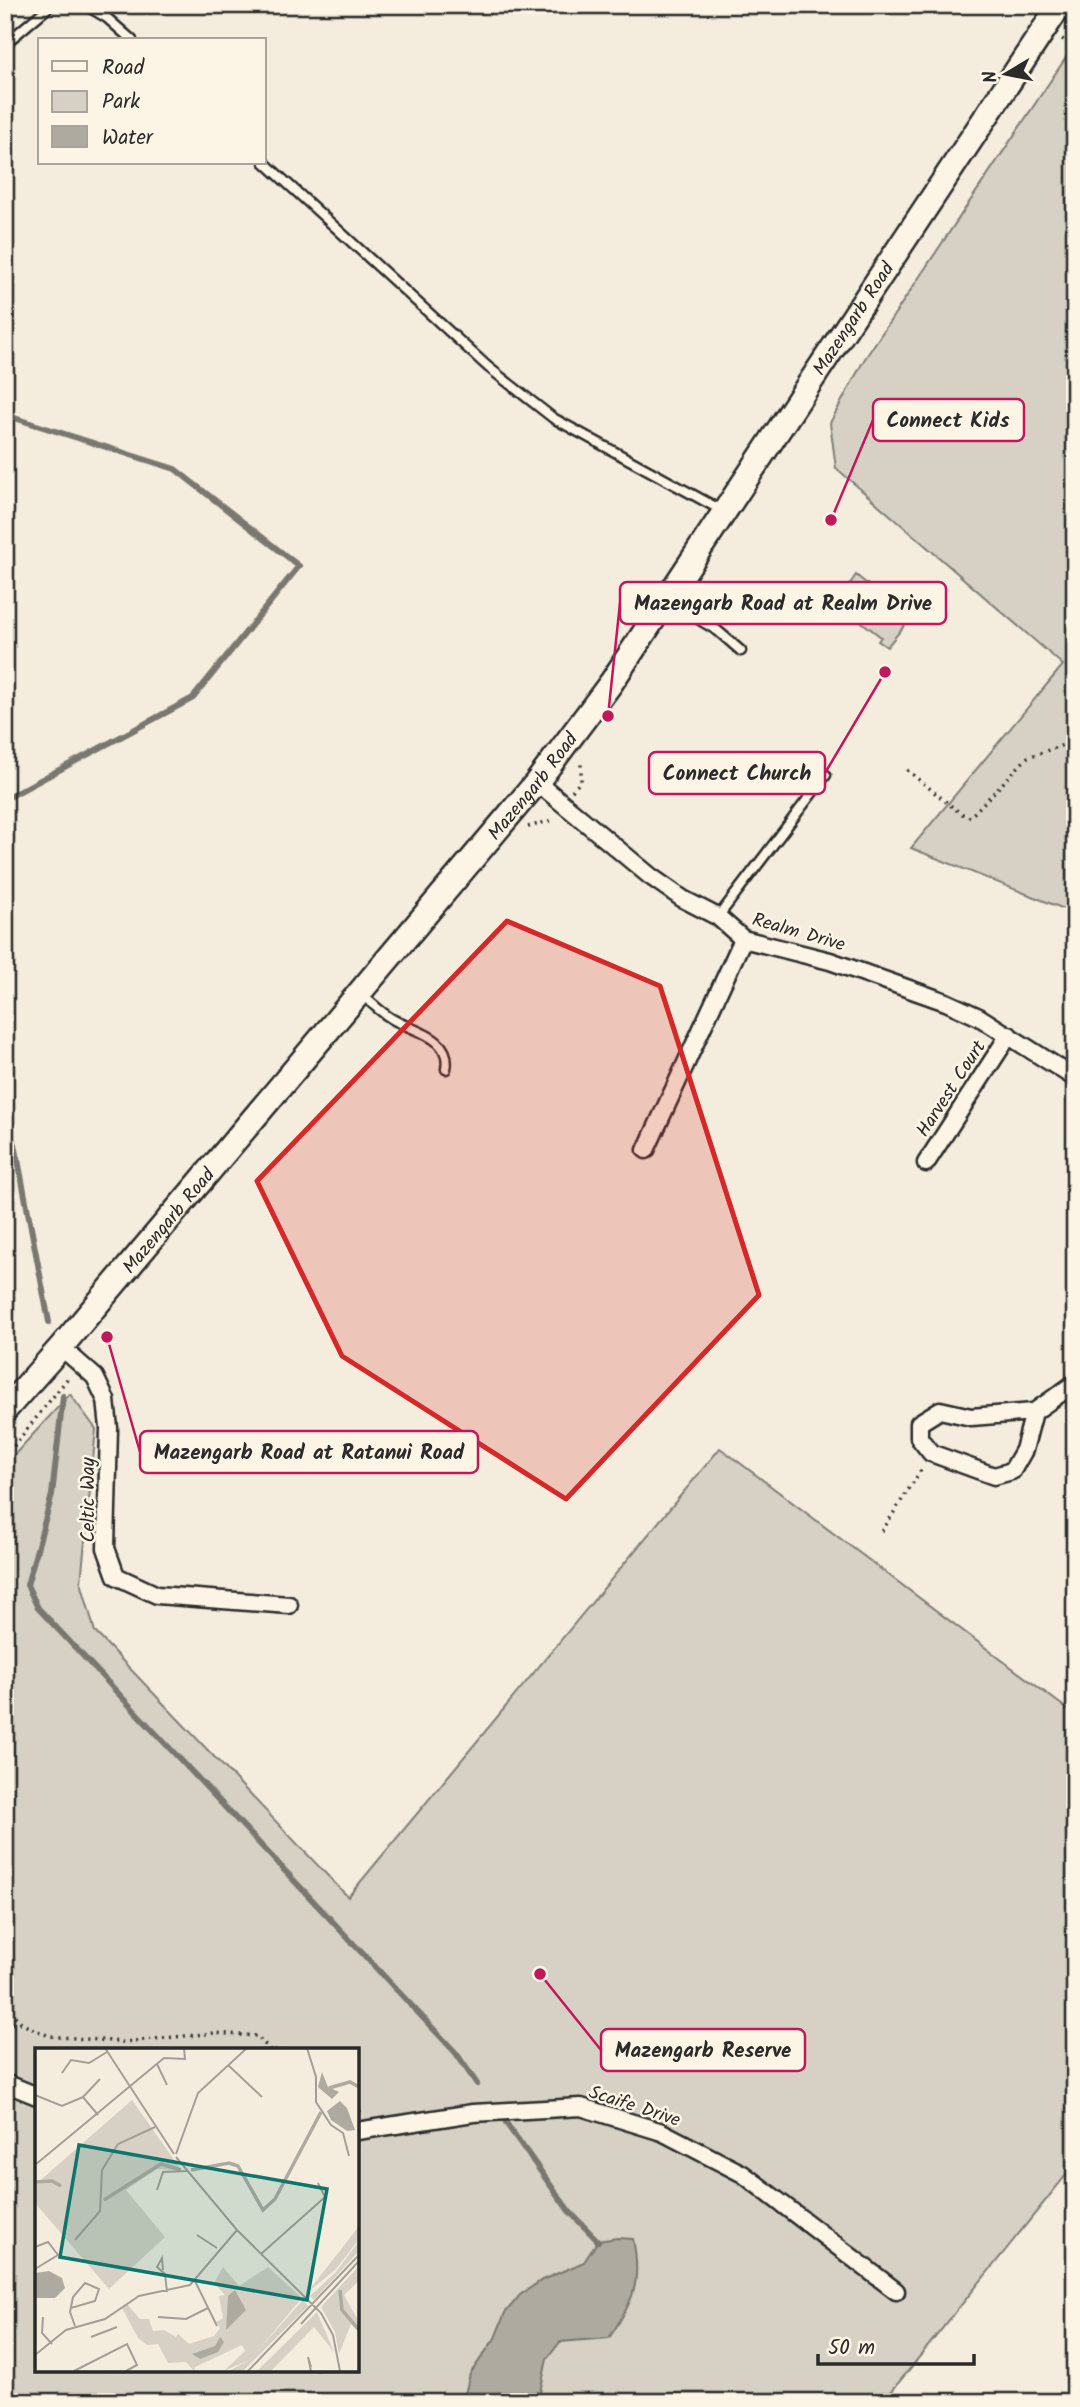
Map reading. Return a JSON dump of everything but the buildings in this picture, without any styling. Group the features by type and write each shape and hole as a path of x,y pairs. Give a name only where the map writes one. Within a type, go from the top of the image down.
{"main road":[{"name":"Mazengarb Road","path":"5,1409 61,1348 537,782 611,683 1060,5"}],"street":[{"name":"Realm Drive","path":"537,782 650,876 683,899 718,917 743,939 830,961 946,1002 1009,1035 1075,1079"},
{"path":"646,1150 743,939"},
{"name":"Harvest Court","path":"926,1163 1009,1035"},
{"name":"Celtic Way","path":"61,1348 94,1377 106,1400 109,1428 106,1548 116,1576 157,1595 289,1605"},
{"path":"1034,1412 1024,1450 1012,1471 993,1476 932,1453 919,1438 919,1423 940,1410 971,1417 1034,1412 1075,1383"},
{"path":"5,2083 35,2095"},
{"name":"Scaife Drive","path":"359,2131 473,2113 581,2107 662,2132 743,2174 896,2291"}],"lane":[{"path":"5,44 51,5"},
{"path":"85,5 107,18 130,38"},
{"path":"266,164 488,367 553,418 724,511"},
{"path":"665,600 718,631 741,651"},
{"path":"718,917 825,775"},
{"path":"361,994 394,1020 433,1037 446,1052 446,1069"}],"path":[{"path":"1058,36 1075,47"},
{"path":"908,770 950,805 970,817 1028,757 1075,741"},
{"path":"882,1531 932,1453"},
{"path":"5,2007 22,2024 49,2036 124,2042 215,2033 257,2036 268,2048"},
{"path":"5,2024 22,2024"}],"highlighted area":[{"path":"507,921 660,986 759,1295 566,1499 342,1356 257,1181"}],"green space":[{"path":"1067,56 1075,64 1075,908 1072,912 911,848 1063,665 836,468 830,423 864,360"},
{"path":"856,575 910,619 887,647 878,641 881,637 837,603"},
{"path":"70,1394 96,1429 81,1582 95,1632 348,1897 720,1448 1075,1715 1075,2164 883,2402 5,2402 5,1465"}],"water":[{"path":"633,2239 636,2280 630,2302 609,2338 560,2342 547,2359 538,2402 463,2402 470,2374 495,2338 505,2313 520,2295 542,2280 584,2262 598,2241"}],"waterway":[{"path":"5,415 175,469 299,566 193,698 5,799"},
{"path":"5,1128 15,1144 49,1322"},
{"path":"63,1396 52,1495 27,1585 38,1608 456,2053 477,2084"},
{"path":"506,2123 569,2211 598,2241"}],"place":[{"name":"Connect Kids","path":"831,520"},
{"name":"Connect Church","path":"885,672"},
{"name":"Mazengarb Road at Realm Drive","path":"608,716"},
{"name":"Mazengarb Road at Ratanui Road","path":"107,1337"},
{"name":"Mazengarb Reserve","path":"540,1974"}]}
